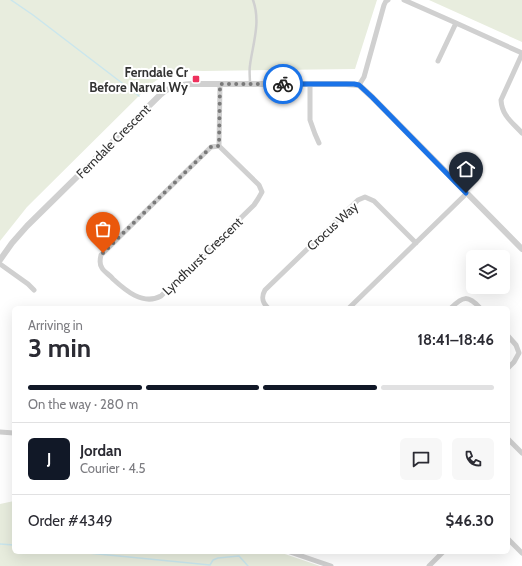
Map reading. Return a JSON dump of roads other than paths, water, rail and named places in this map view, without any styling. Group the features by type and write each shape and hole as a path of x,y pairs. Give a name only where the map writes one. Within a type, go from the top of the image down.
{"street":[{"path":"388,0 384,5 364,77 359,85 522,249"},
{"path":"404,0 522,53 501,100 504,114 522,133"},
{"path":"438,61 456,23"},
{"name":"Ferndale Crescent","path":"0,260 27,226 165,90 170,87 181,84 359,85"},
{"path":"219,146 220,84"},
{"path":"310,84 310,120 314,134 319,143"},
{"name":"Lyndhurst Crescent","path":"219,146 259,185 262,192 258,199 254,205 161,296 156,299 148,299 130,294 101,267 101,255 211,147 219,146"},
{"path":"351,306 466,193"},
{"name":"Crocus Way","path":"266,306 263,302 262,295 265,290 358,200 365,197 374,201 416,243"},
{"path":"0,264 34,290"},
{"path":"453,306 459,300 466,298 473,300 478,306"},
{"path":"510,338 516,345 518,353 514,362 510,366"},
{"path":"0,432 12,433"},
{"path":"510,440 522,453"},
{"path":"510,541 522,553"},
{"path":"296,554 331,566"},
{"path":"429,566 441,554"}],"lane":[{"path":"250,84 250,66 257,19 254,0"}],"waterway":[{"path":"11,0 139,96"},
{"path":"0,544 12,545"},
{"path":"98,554 210,565"},
{"path":"210,565 213,560 218,558 239,556 248,566"}],"place":[{"name":"Ferndale Cr Before Narval Wy","path":"196,79"}]}
